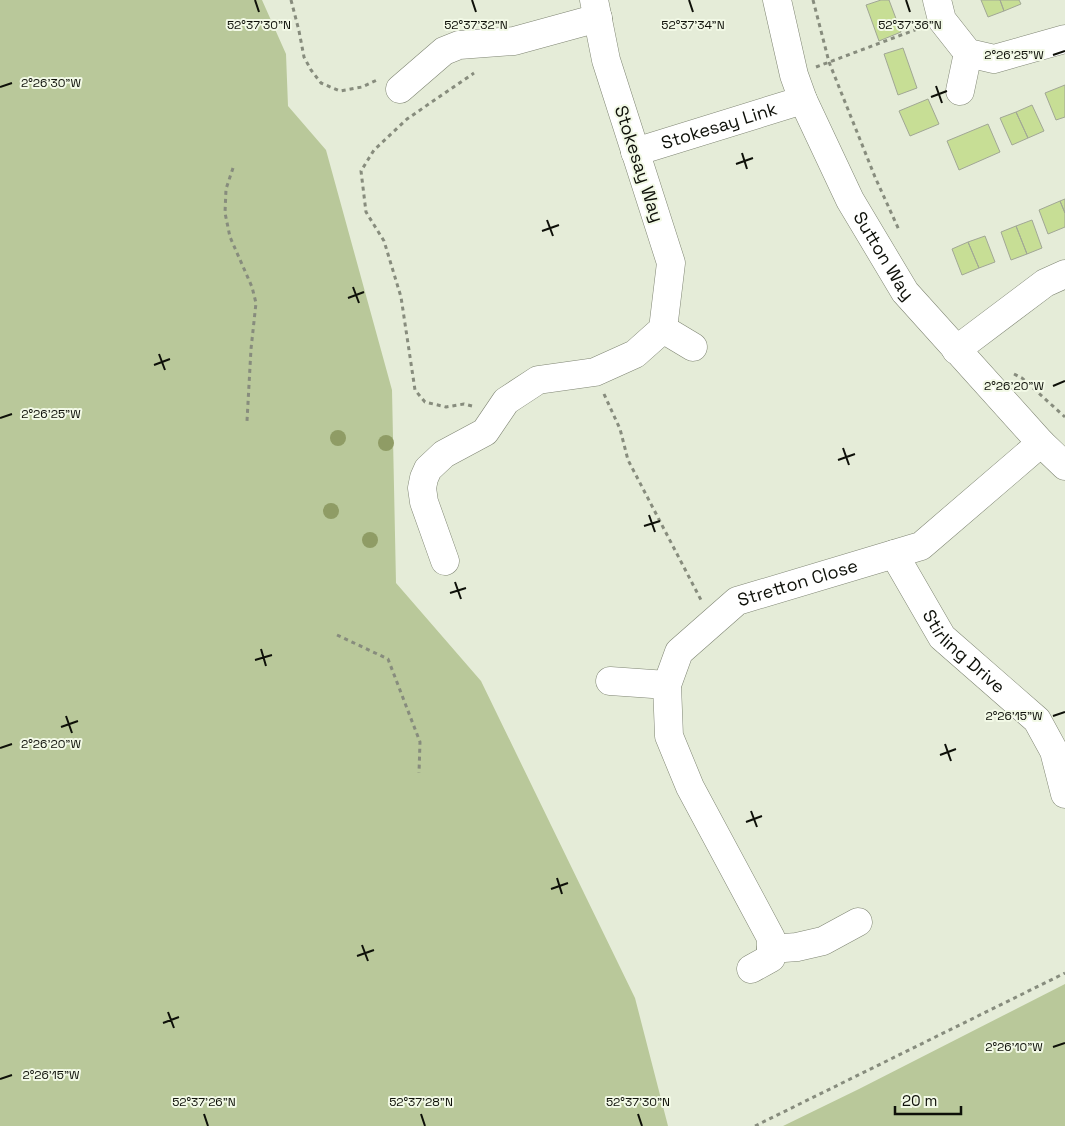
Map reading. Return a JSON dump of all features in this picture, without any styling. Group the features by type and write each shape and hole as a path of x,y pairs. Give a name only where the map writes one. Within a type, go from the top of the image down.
{"street":[{"name":"Sutton Way","path":"778,0 798,87 850,200 900,284 956,350 1041,443 1065,466"},
{"path":"400,89 444,51 459,46 514,41 596,9"},
{"name":"Stokesay Way","path":"596,9 606,60 671,264 663,329"},
{"path":"939,10 968,53 994,59 1065,39"},
{"path":"960,91 968,53"},
{"name":"Stokesay Link","path":"635,152 798,87"},
{"path":"956,350 1045,283 1065,274"},
{"path":"445,561 424,502 422,488 428,469 444,454 491,423 506,401 538,380 595,372 635,354 663,329 693,347"},
{"name":"Stretton Close","path":"771,949 772,938 690,788 669,736 667,685 679,652 737,601 921,546 1041,443"},
{"name":"Stirling Drive","path":"894,554 942,637 1037,720 1054,751 1065,794"},
{"path":"610,682 667,685"},
{"path":"751,970 771,958 771,949 796,947 823,941 858,922"}],"path":[{"path":"291,0 300,31 304,58 321,83 340,91 362,87 380,78 400,89"},
{"path":"813,0 829,62 875,177 902,237"},
{"path":"798,87 829,62 939,10"},
{"path":"474,73 407,119 374,150 360,171 366,212 384,241 401,297 415,390 425,402 446,407 464,404 491,423"},
{"path":"233,168 226,189 225,213 230,238 252,287 256,303 247,421"},
{"path":"595,372 620,429 628,460 713,622"},
{"path":"1014,374 1022,378 1065,417"},
{"path":"337,635 388,660 420,742 419,773"},
{"path":"755,1126 1065,973"}],"green space":[{"path":"0,0 262,0 286,54 288,106 326,150 392,390 396,583 481,681 635,998 668,1126 0,1126"},
{"path":"1065,984 1065,1126 783,1126 859,1089"}],"building":[{"path":"881,0 889,0 901,32 879,41 866,5"},
{"path":"981,0 1000,0 1004,11 988,17"},
{"path":"1000,0 1019,0 1021,4 1004,11"},
{"path":"903,48 917,88 898,95 884,54"},
{"path":"1065,85 1065,117 1056,120 1045,93"},
{"path":"928,99 939,124 910,136 899,111"},
{"path":"1032,105 1044,131 1028,138 1016,112"},
{"path":"1016,112 1028,138 1012,145 1000,118"},
{"path":"988,124 1000,152 959,170 947,141"},
{"path":"1065,199 1065,213 1060,201"},
{"path":"1060,201 1065,213 1065,227 1048,234 1039,210"},
{"path":"1032,220 1042,248 1027,254 1016,226"},
{"path":"1016,226 1027,254 1011,260 1001,232"},
{"path":"985,236 995,262 979,268 968,242"},
{"path":"968,242 979,268 962,275 952,249"}]}
